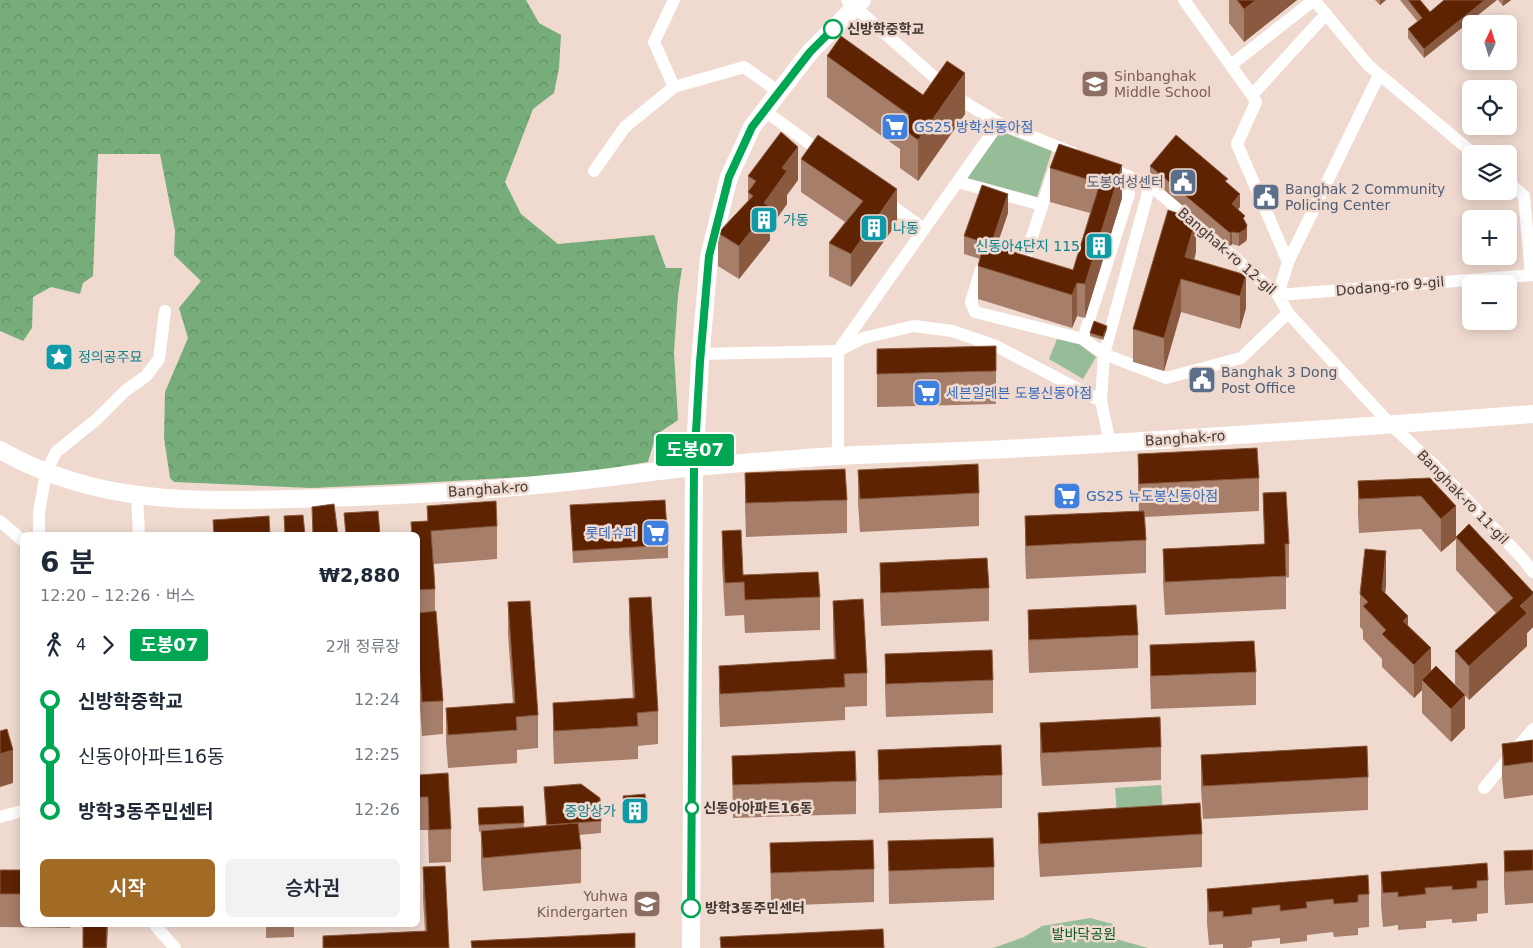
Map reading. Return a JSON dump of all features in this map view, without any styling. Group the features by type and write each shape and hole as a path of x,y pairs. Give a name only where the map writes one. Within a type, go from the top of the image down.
{"main road":[{"path":"691,948 694,467 709,256 729,177 752,127 810,52 855,2"},
{"name":"Banghak-ro","path":"0,450 46,473 80,484 137,496 177,499 391,496 563,483 694,467 838,456 1110,443 1533,414"}],"street":[{"path":"674,0 654,42 674,87"},
{"path":"1184,0 1256,102 1237,144 1288,262"},
{"path":"1231,64 1314,0 1368,65 1463,145"},
{"name":"Banghak-ro 12-gil","path":"855,2 959,99 999,123 1150,185 1278,294 1288,313 1390,424"},
{"path":"1252,95 1326,14"},
{"path":"594,171 625,127 674,87 744,67 779,92"},
{"path":"1278,294 1288,262 1379,75"},
{"path":"765,110 836,164"},
{"path":"838,456 838,351 999,123"},
{"path":"1072,176 1054,170 1023,264 1007,258 981,270 971,302 975,312 1082,339 1104,354 1166,378 1241,358 1288,313"},
{"path":"958,182 1042,205"},
{"path":"1082,339 1129,194 1091,182"},
{"path":"1110,443 1101,401 1104,354 1150,185"},
{"name":"Dodang-ro 9-gil","path":"1278,294 1532,275 1524,196 1517,190"},
{"path":"876,194 924,230"},
{"path":"39,532 39,512 46,473 56,452 146,376 159,359 165,311"},
{"path":"701,354 838,351 863,338 914,326 952,331 996,346 1101,401"},
{"name":"Banghak-ro 11-gil","path":"1390,424 1527,558 1533,572"},
{"path":"137,496 139,532"},
{"path":"0,521 20,538"},
{"path":"1484,788 1533,729"},
{"path":"0,817 20,812"},
{"path":"157,927 175,948"}],"green space":[{"path":"0,0 526,0 539,23 561,35 559,68 554,93 533,109 505,182 521,214 558,244 654,235 666,268 682,268 674,352 678,420 656,435 648,462 575,474 310,488 174,482 170,478 164,438 165,392 188,338 179,308 201,281 174,255 175,231 160,154 98,154 93,276 83,283 80,294 51,287 33,297 32,328 23,341 0,331"},
{"path":"1000,131 1052,151 1037,197 967,178"},
{"path":"1057,339 1079,344 1096,357 1083,379 1049,359"},
{"path":"1161,785 1164,826 1118,829 1115,788"},
{"name":"발바닥공원","path":"1090,918 1113,924 1109,937 1148,948 993,948 1024,937 1042,926"}],"building":[{"path":"1237,0 1256,0 1244,9"},
{"path":"1408,0 1420,0 1430,12 1444,0 1485,0 1466,15 1462,15 1462,18 1424,49 1408,29 1422,18"},
{"path":"841,36 923,95 947,61 965,73 918,140 900,127 909,115 827,56"},
{"path":"781,132 798,147 782,168 787,171 764,203 770,207 739,246 718,233 753,196 748,192 756,181 748,176"},
{"path":"818,135 897,189 851,254 829,243 863,201 801,159"},
{"path":"1176,135 1228,179 1225,181 1240,194 1232,204 1245,216 1243,218 1247,225 1246,229 1239,233 1230,233 1150,166"},
{"path":"1059,144 1122,165 1085,284 1077,283 1072,295 978,266 984,243 1073,270 1100,183 1050,168"},
{"path":"982,185 1008,194 991,245 964,236"},
{"path":"1168,210 1196,219 1185,257 1246,275 1240,296 1181,279 1164,338 1133,329"},
{"path":"1094,321 1107,326 1103,337 1090,333"},
{"path":"996,346 996,371 877,374 877,349"},
{"path":"1257,448 1259,478 1139,484 1138,454"},
{"path":"978,464 979,493 860,499 858,470"},
{"path":"845,469 847,500 746,503 745,473"},
{"path":"1430,478 1456,506 1441,519 1421,496 1359,499 1358,481"},
{"path":"1286,492 1289,544 1285,544 1286,576 1165,582 1163,549 1265,544 1263,493"},
{"path":"665,500 668,545 573,551 570,505"},
{"path":"496,501 497,526 431,531 435,589 420,590 420,532 412,532 411,522 428,521 427,506"},
{"path":"334,504 338,532 313,532 312,507"},
{"path":"378,511 380,532 346,532 344,513"},
{"path":"1144,511 1146,540 1026,546 1025,516"},
{"path":"303,515 305,532 285,532 284,516"},
{"path":"269,516 270,532 214,532 213,520"},
{"path":"1469,524 1533,594 1520,606 1527,613 1469,666 1455,651 1513,598 1456,537"},
{"path":"741,530 743,575 818,572 820,597 745,600 744,582 725,583 722,531"},
{"path":"1365,549 1386,551 1382,590 1408,616 1403,621 1431,648 1414,665 1382,634 1386,630 1363,606 1368,602 1360,594"},
{"path":"987,558 989,588 881,593 880,563"},
{"path":"651,597 658,711 637,713 638,726 554,731 553,703 635,698 629,598"},
{"path":"863,599 867,673 844,674 845,687 720,694 719,666 836,659 833,601"},
{"path":"530,601 538,715 516,717 517,730 448,735 446,708 515,703 508,602"},
{"path":"1136,605 1138,635 1029,640 1028,610"},
{"path":"436,611 443,701 422,702 420,613"},
{"path":"1254,641 1256,672 1151,676 1150,645"},
{"path":"992,650 993,680 886,684 885,654"},
{"path":"1436,666 1465,695 1451,709 1422,680"},
{"path":"1160,717 1161,747 1042,753 1040,723"},
{"path":"7,729 13,750 0,754 0,731"},
{"path":"1533,740 1533,762 1504,766 1502,744"},
{"path":"1001,745 1002,775 879,780 878,750"},
{"path":"1367,746 1368,777 1203,786 1201,755"},
{"path":"855,751 856,781 733,785 732,756"},
{"path":"448,773 451,829 429,830 428,797 420,797 420,775"},
{"path":"581,784 600,798 601,821 547,825 544,787"},
{"name":"중앙상가","path":"645,794 647,813 625,814 623,796"},
{"path":"1200,803 1202,834 1040,844 1038,813"},
{"path":"523,806 524,823 479,825 478,808"},
{"path":"578,823 581,849 483,858 481,831"},
{"path":"993,838 994,867 889,871 888,841"},
{"path":"873,840 874,869 771,873 770,843"},
{"path":"1533,850 1533,870 1505,872 1504,851"},
{"path":"1487,863 1488,880 1477,881 1477,888 1452,890 1452,886 1425,888 1426,894 1398,897 1398,892 1383,893 1381,872"},
{"path":"445,866 449,948 323,948 323,936 427,931 423,867"},
{"path":"0,870 20,870 20,894 0,894"},
{"path":"1368,875 1369,894 1358,895 1358,902 1334,904 1333,899 1306,902 1307,908 1280,911 1280,905 1252,908 1252,914 1223,917 1223,911 1209,912 1207,889"},
{"path":"83,927 107,927 106,948 83,948"},
{"path":"883,929 884,948 721,948 720,937"},
{"path":"635,933 635,948 472,948 471,941"}],"bus line":[{"name":"도봉07","path":"691,908 694,467 709,256 729,177 752,127 810,52 833,29"}],"place":[{"name":"신방학중학교","path":"833,29"},
{"name":"Sinbanghak Middle School","path":"1095,84"},
{"name":"GS25 방학신동아점","path":"895,127"},
{"name":"도봉여성센터","path":"1183,182"},
{"name":"Banghak 2 Community Policing Center","path":"1266,197"},
{"name":"가동","path":"764,220"},
{"name":"나동","path":"874,228"},
{"name":"신동아4단지 115","path":"1099,246"},
{"name":"정의공주묘","path":"59,357"},
{"name":"Banghak 3 Dong Post Office","path":"1202,380"},
{"name":"세븐일레븐 도봉신동아점","path":"927,393"},
{"name":"GS25 뉴도봉신동아점","path":"1067,496"},
{"name":"롯데슈퍼","path":"656,533"},
{"name":"신동아아파트16동","path":"692,808"},
{"name":"중앙상가","path":"635,811"},
{"name":"Yuhwa Kindergarten","path":"647,904"},
{"name":"방학3동주민센터","path":"691,908"}]}
